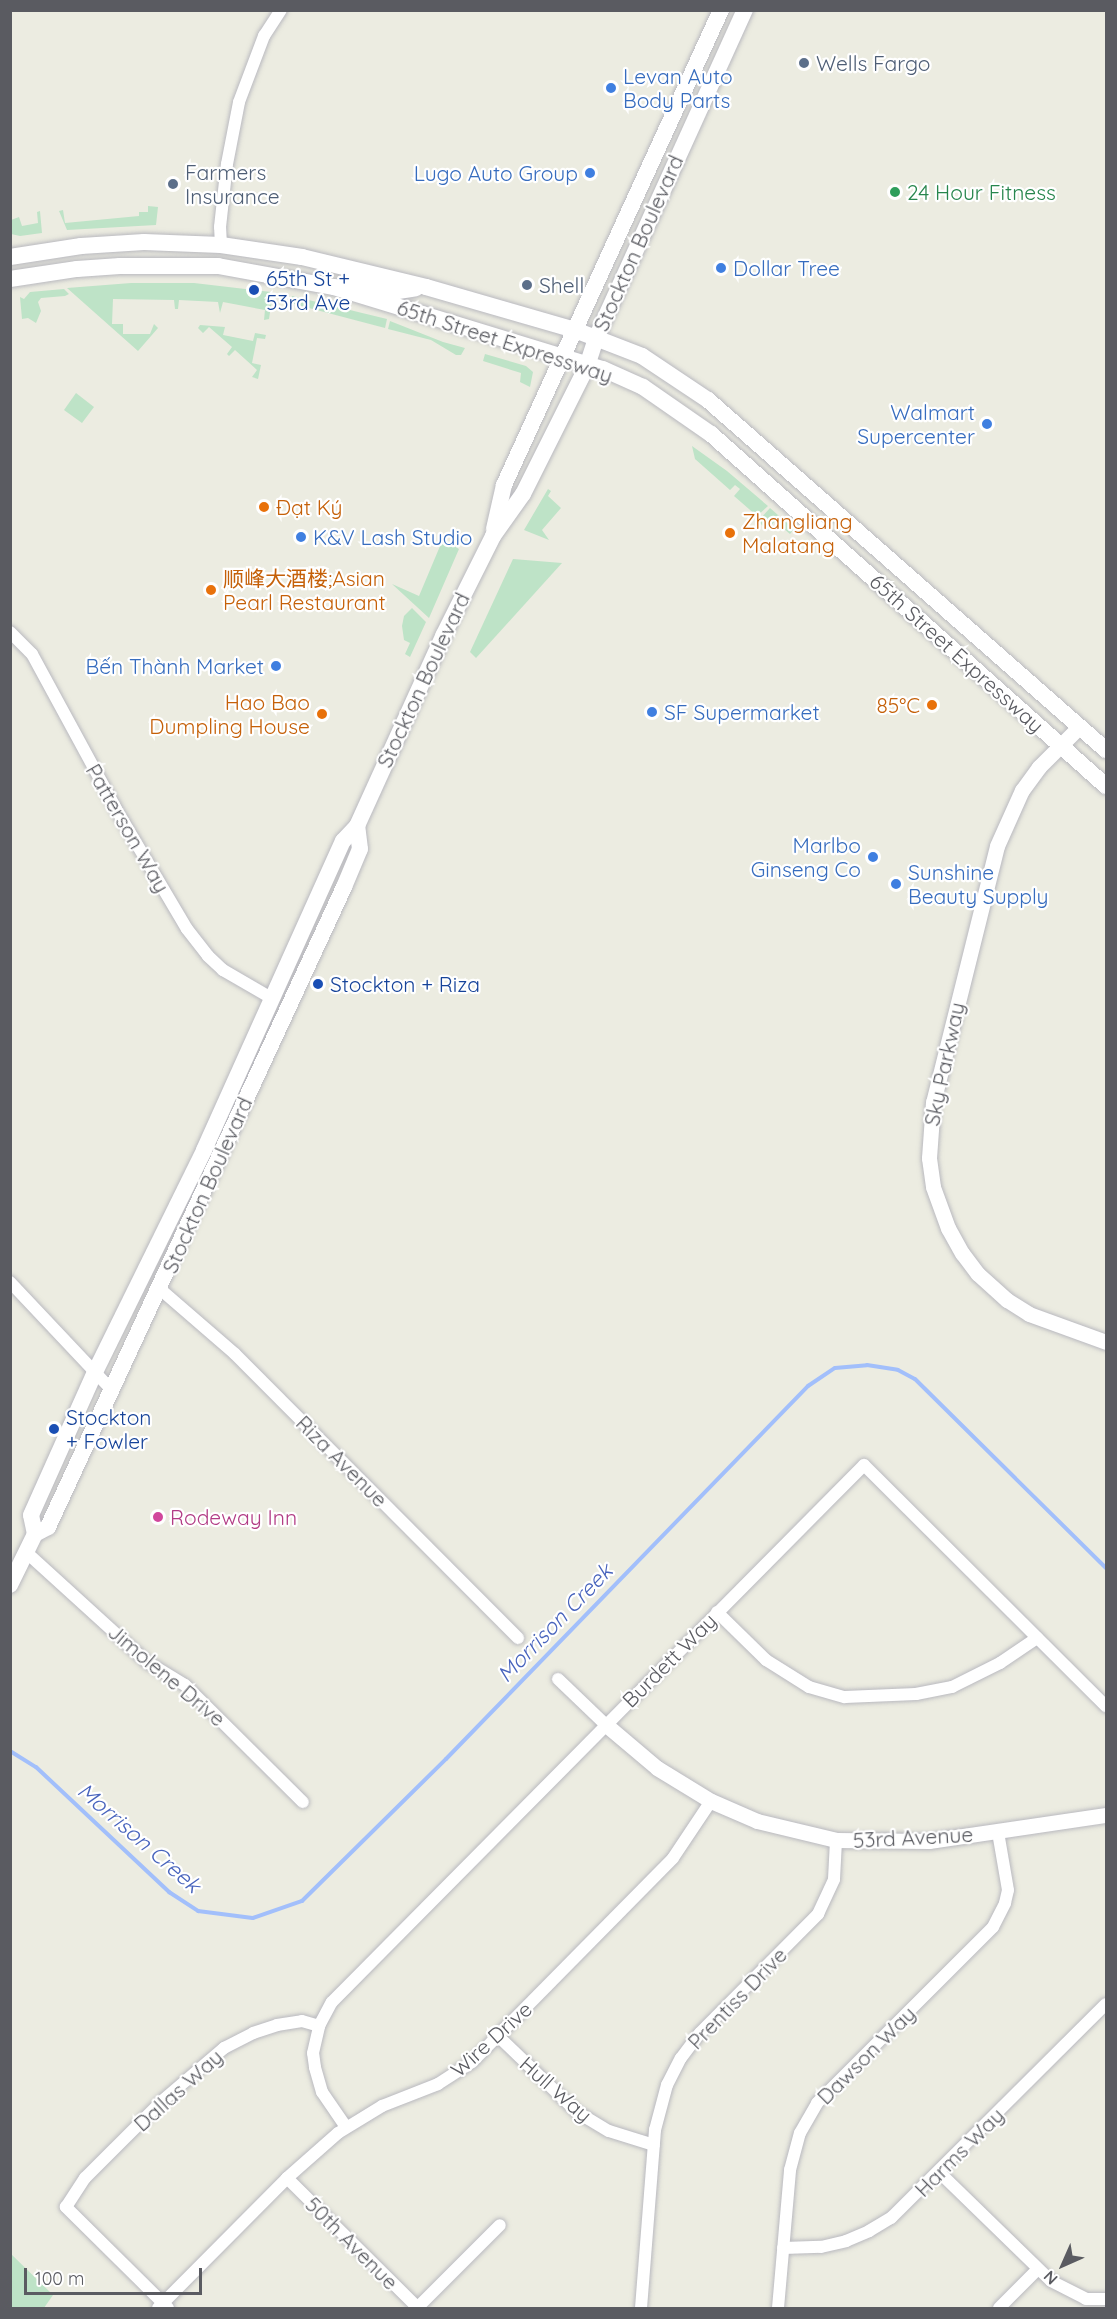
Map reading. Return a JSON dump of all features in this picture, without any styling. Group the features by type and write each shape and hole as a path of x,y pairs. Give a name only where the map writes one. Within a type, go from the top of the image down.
{"main road":[{"name":"Stockton Boulevard","path":"493,536 504,485 721,10"},
{"name":"Stockton Boulevard","path":"10,1585 34,1534 31,1515 95,1372 273,999 343,841 357,826 443,636 493,536 523,494 587,366 596,338 745,10"},
{"name":"65th Street Expressway","path":"10,257 81,246 144,242 221,245 302,257 426,287 575,330 642,356 690,386 1107,750"},
{"path":"135,265 156,257 212,256 218,252 221,245"},
{"name":"65th Street Expressway","path":"10,279 77,269 135,265 218,266 282,276 334,288 562,356 587,366 603,369 643,387 711,434 1107,786"},
{"path":"282,276 299,270 313,272 392,292 426,287"},
{"path":"742,462 768,473 812,512 820,515 828,506"},
{"path":"826,535 837,532 882,570 909,577"},
{"name":"Stockton Boulevard","path":"34,1534 48,1527 110,1388 160,1289 360,849 357,826"},
{"path":"245,1100 241,1083 274,1016 273,999"},
{"path":"140,1281 160,1289"}],"street":[{"path":"221,245 220,227 227,165 239,102 264,36 281,10"},
{"name":"Patterson Way","path":"10,632 32,654 116,809 187,929 208,956 223,969 273,999"},
{"name":"Sky Parkway","path":"1079,727 1039,767 1022,790 997,846 933,1101 929,1158 933,1186 948,1227 962,1253 978,1274 1007,1300 1029,1314 1107,1342"},
{"path":"10,1282 110,1388"},
{"name":"Riza Avenue","path":"160,1289 235,1354 518,1638"},
{"name":"Burdett Way","path":"346,2127 322,2092 314,2053 319,2026 332,2002 864,1465 1107,1706"},
{"name":"Jimolene Drive","path":"26,1552 147,1662 185,1685 303,1802"},
{"path":"717,1612 766,1660 809,1687 845,1697 916,1694 952,1687 1000,1663 1038,1638"},
{"path":"558,1679 605,1724"},
{"name":"53rd Avenue","path":"605,1724 657,1768 711,1801 757,1821 836,1840 929,1841 1107,1815"},
{"name":"Wire Drive","path":"163,2307 287,2178 346,2127 382,2106 450,2077 472,2062 673,1858 711,1801"},
{"name":"Dawson Way","path":"778,2308 792,2157 800,2133 817,2103 984,1937 1000,1915 1008,1890 998,1832"},
{"name":"Prentiss Drive","path":"641,2308 654,2145 662,2100 681,2058 700,2033 810,1923 825,1903 834,1879 836,1840"},
{"name":"Harms Way","path":"783,2248 821,2247 869,2231 891,2218 1107,2004"},
{"name":"Dallas Way","path":"163,2307 66,2207 85,2178 162,2101 224,2048 253,2033 277,2025 302,2021 319,2026"},
{"name":"Hull Way","path":"498,2036 577,2112 609,2131 654,2145"},
{"path":"939,2172 1051,2281 1086,2299 1107,2299"},
{"name":"50th Avenue","path":"287,2178 418,2308"},
{"path":"418,2308 500,2225"},
{"path":"999,2308 1038,2269"}],"green space":[{"path":"148,206 158,207 156,225 67,230 59,211 63,210 65,223 139,216 139,212 148,212"},
{"path":"40,211 42,233 20,236 11,234 11,220 19,217 22,226 38,223 37,212"},
{"path":"131,283 194,283 271,292 269,319 264,320 265,310 223,302 220,313 218,302 179,300 178,309 175,309 174,300 113,299 112,324 123,324 123,334 150,334 154,324 158,328 138,351 67,288"},
{"path":"64,289 69,294 41,298 38,302 41,311 36,323 28,318 22,319 20,297 24,299 30,292"},
{"path":"292,296 387,319 385,328 290,303"},
{"path":"390,321 443,342 465,348 461,355 456,355 431,340 388,329"},
{"path":"200,325 225,327 223,335 253,341 255,333 266,335 265,339 257,338 252,363 261,365 258,379 252,377 257,370 235,350 229,356 227,354 232,347 209,327 203,333 198,328"},
{"path":"485,354 526,366 533,372 530,387 520,382 521,373 483,361"},
{"path":"76,393 94,407 82,423 64,410"},
{"path":"692,446 727,471 768,506 757,516 734,496 740,489 735,485 730,490 695,459"},
{"path":"548,489 551,491 548,496 561,508 542,530 549,540 524,530"},
{"path":"770,508 794,529 790,534 775,521 767,530 758,521"},
{"path":"443,539 459,549 429,618 392,584 419,596"},
{"path":"513,559 562,563 476,658 470,652"},
{"path":"412,608 426,622 410,657 405,654 410,643 404,640 402,626 404,616"},
{"path":"10,2253 53,2295 44,2308 11,2308"}],"waterway":[{"name":"Morrison Creek","path":"10,1751 36,1767 169,1892 198,1911 253,1918 302,1901 446,1759 808,1386 835,1368 867,1365 898,1370 915,1379 1106,1568"}],"place":[{"name":"Wells Fargo","path":"804,63"},
{"name":"Levan Auto Body Parts","path":"611,88"},
{"name":"Lugo Auto Group","path":"590,173"},
{"name":"Farmers Insurance","path":"173,184"},
{"name":"24 Hour Fitness","path":"895,192"},
{"name":"Dollar Tree","path":"721,268"},
{"name":"Shell","path":"527,285"},
{"name":"65th St + 53rd Ave","path":"254,290"},
{"name":"Walmart Supercenter","path":"987,424"},
{"name":"Đạt Ký","path":"264,507"},
{"name":"Zhangliang Malatang","path":"730,533"},
{"name":"K&V Lash Studio","path":"301,537"},
{"name":"顺峰大酒楼;Asian Pearl Restaurant","path":"211,590"},
{"name":"Bến Thành Market","path":"276,666"},
{"name":"85°C","path":"932,705"},
{"name":"SF Supermarket","path":"652,712"},
{"name":"Hao Bao Dumpling House","path":"322,714"},
{"name":"Marlbo Ginseng Co","path":"873,857"},
{"name":"Sunshine Beauty Supply","path":"896,884"},
{"name":"Stockton + Riza","path":"318,984"},
{"name":"Stockton + Fowler","path":"54,1429"},
{"name":"Rodeway Inn","path":"158,1517"}]}
